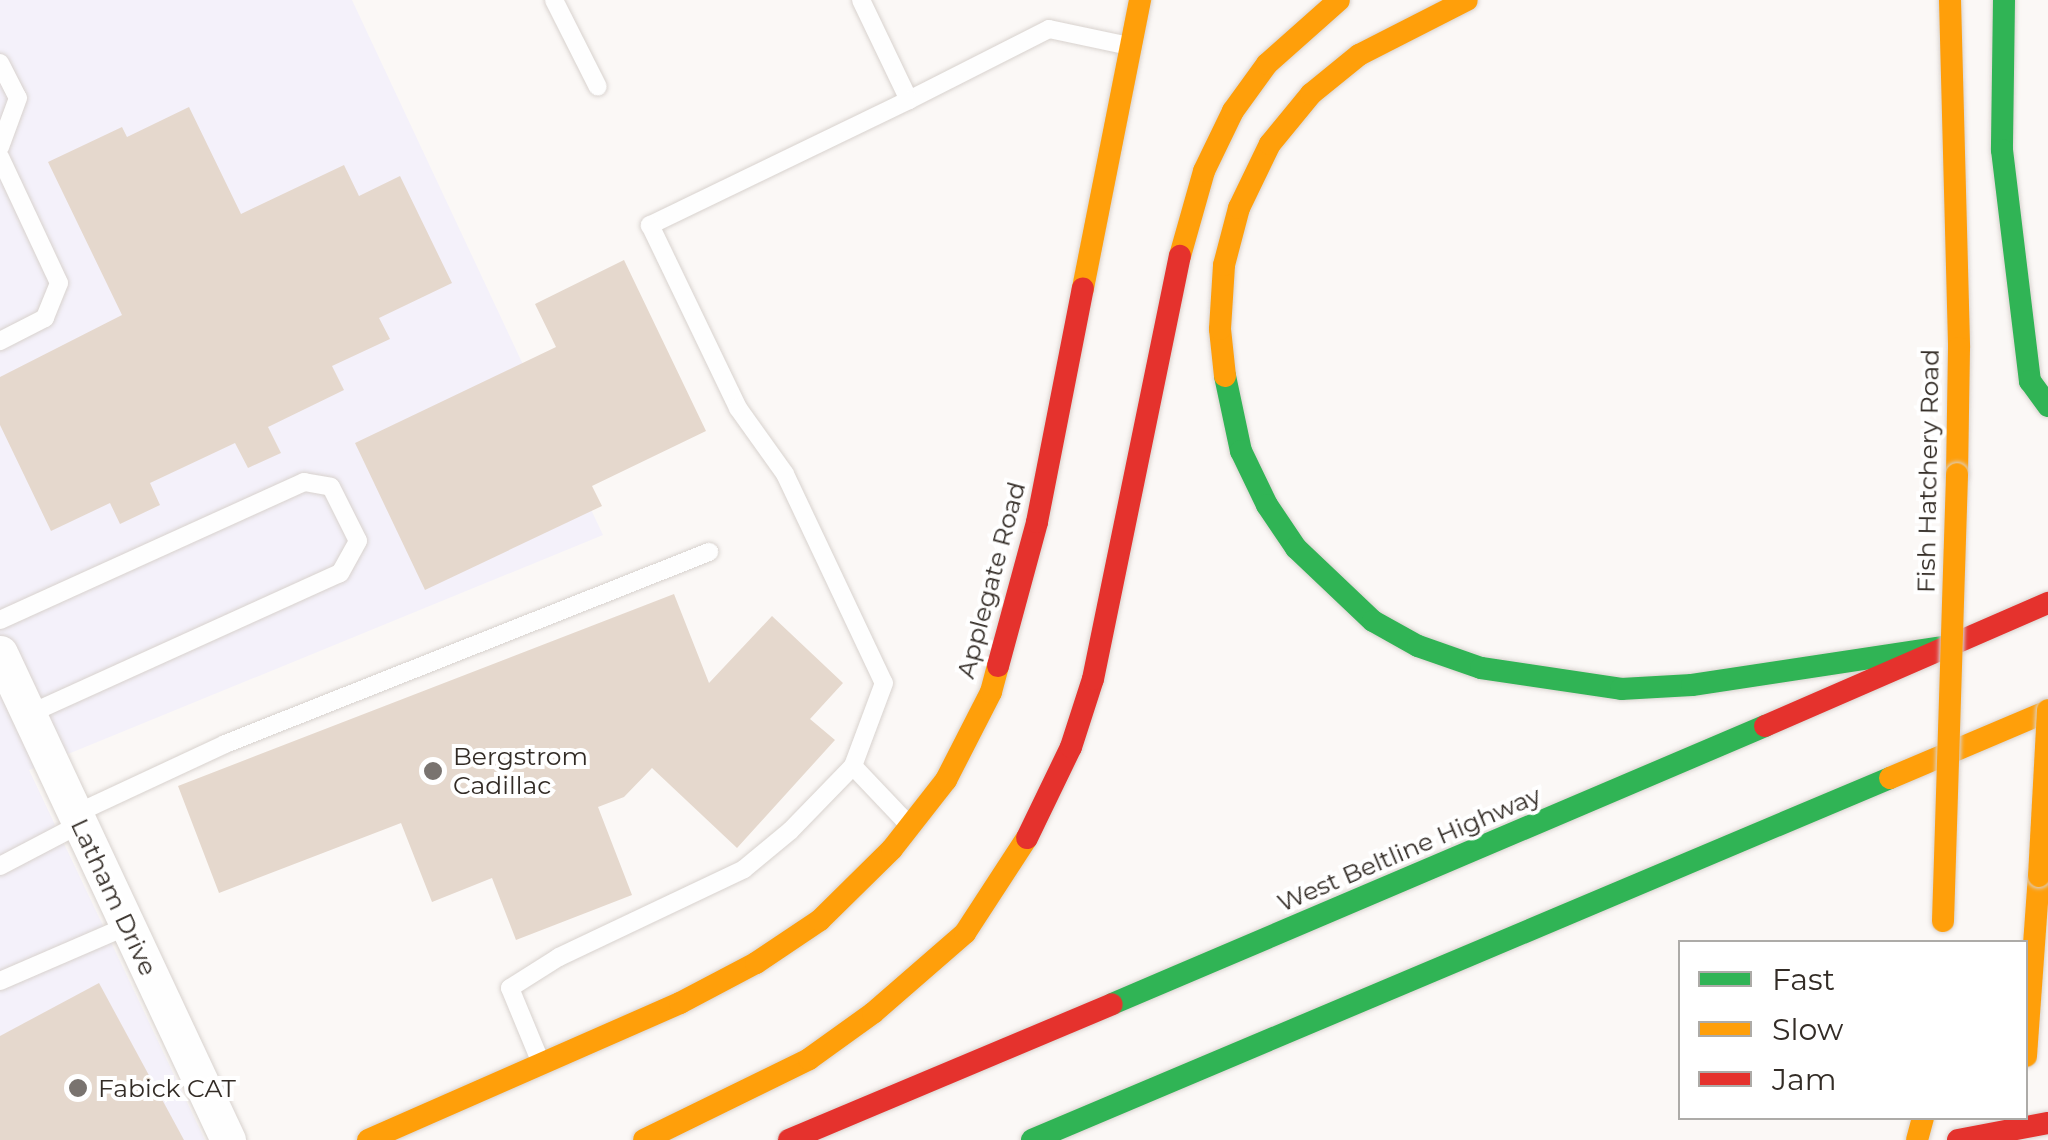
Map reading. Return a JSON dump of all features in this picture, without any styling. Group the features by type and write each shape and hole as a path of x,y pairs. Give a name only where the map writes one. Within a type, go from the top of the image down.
{"main road":[{"name":"Applegate Road","path":"368,1140 680,1003 756,963 820,920 910,826 946,780 991,692 1037,522 1140,0"},
{"path":"644,1140 809,1059 874,1013 966,932 1038,820 1071,748 1093,678 1185,230 1204,171 1233,110 1267,64 1338,0"},
{"path":"1466,0 1359,55 1310,94 1270,144 1239,208 1224,265 1221,312 1227,390 1241,451 1267,505 1296,548 1373,620 1418,646 1481,668 1549,680 1621,689 1692,685 1950,646"},
{"name":"Fish Hatchery Road","path":"1942,932 1958,474 1959,348 1950,0"},
{"path":"2004,0 2002,150 2030,380 2048,406"},
{"name":"West Beltline Highway","path":"789,1140 2048,604"},
{"path":"1032,1140 2048,711 2028,1028"},
{"path":"1958,1140 2048,1124"}],"street":[{"name":"Latham Drive","path":"0,653 228,1140"}],"lane":[{"path":"554,0 598,87"},
{"path":"861,0 909,100"},
{"path":"541,1064 510,988 558,957 744,869 790,831 853,766 884,683 786,474 738,408 650,225 1049,30 1130,46"},
{"path":"0,63 18,98 0,147"},
{"path":"0,157 59,283 45,318 0,342"},
{"path":"0,620 304,482 332,488 358,541 340,573 28,714"},
{"path":"0,866 78,819 225,744 709,552"},
{"path":"853,766 910,826"},
{"path":"0,981 127,926"}],"shaded area":[{"path":"0,0 352,0 603,535 29,770 205,1140 0,1140"}],"building":[{"path":"189,107 241,214 344,165 359,196 400,176 452,283 379,318 390,339 332,366 344,390 268,427 281,453 248,468 235,443 150,483 160,505 120,524 110,503 51,531 0,425 0,377 122,315 48,162 122,127 127,137"},
{"path":"624,260 706,431 592,486 602,506 425,590 355,443 556,347 535,304"},
{"name":"Bergstrom Cadillac","path":"674,594 709,683 772,616 843,683 810,719 835,740 737,848 652,768 624,797 598,807 632,895 516,940 492,878 432,902 401,823 219,893 178,786"},
{"name":"Fabick CAT","path":"99,983 184,1140 0,1140 0,1036"}],"traffic: fast":[{"path":"2004,0 2002,150 2030,381 2048,406"},
{"path":"1225,376 1241,451 1267,505 1296,548 1373,621 1418,646 1481,668 1621,689 1692,685 1950,646"},
{"path":"1112,1004 1765,726"},
{"path":"1032,1140 1890,778"}],"traffic: slow":[{"path":"1083,288 1140,0"},
{"path":"1180,256 1204,171 1233,111 1267,64 1339,0"},
{"path":"1225,376 1220,329 1224,265 1239,208 1270,144 1311,94 1359,55 1467,0"},
{"path":"1950,0 1959,348 1957,474"},
{"path":"1943,921 1957,474"},
{"path":"368,1140 680,1003 756,963 820,920 892,849 946,780 991,692 998,666"},
{"path":"2039,876 2048,710"},
{"path":"1890,778 2048,711"},
{"path":"644,1140 809,1059 873,1013 965,933 1027,838"},
{"path":"2028,1028 2039,876"},
{"path":"1917,1140 1922,1120"}],"traffic: jam":[{"path":"1027,838 1071,747 1093,679 1180,256"},
{"path":"998,666 1037,522 1083,288"},
{"path":"1765,726 2048,603"},
{"path":"789,1140 1112,1004"},
{"path":"1958,1140 2048,1123"}],"place":[{"name":"Bergstrom Cadillac","path":"433,771"},
{"name":"Fabick CAT","path":"78,1088"}]}
